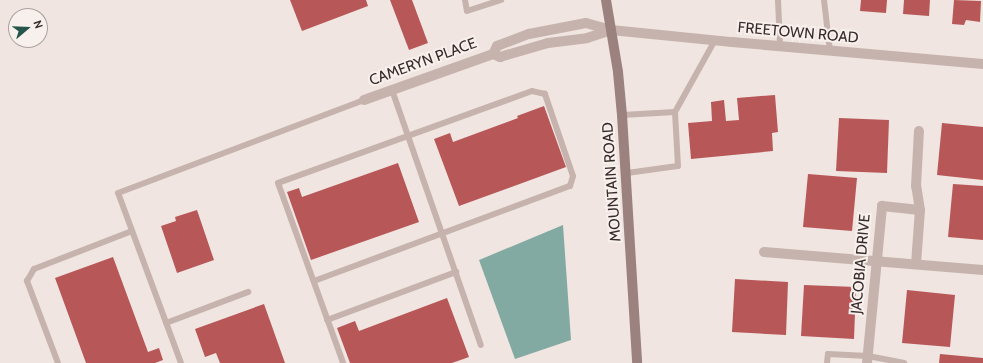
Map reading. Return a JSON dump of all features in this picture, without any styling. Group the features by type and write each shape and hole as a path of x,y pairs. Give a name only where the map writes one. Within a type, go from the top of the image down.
{"main road":[{"name":"MOUNTAIN ROAD","path":"606,0 622,115 627,173 637,363"}],"street":[{"name":"CAMERYN PLACE","path":"493,54 497,46 529,34 564,26 586,23 611,30"},
{"name":"FREETOWN ROAD","path":"611,30 983,64"},
{"name":"CAMERYN PLACE","path":"364,100 493,54 500,57 548,43 587,38 611,30"},
{"path":"916,264 920,210 916,186 919,131"},
{"name":"JACOBIA DRIVE","path":"868,359 882,206 920,210"},
{"path":"764,252 983,270"}],"lane":[{"path":"465,0 467,11 501,0"},
{"path":"778,0 780,46"},
{"path":"824,0 830,51"},
{"path":"627,173 678,166 675,112 715,40"},
{"path":"392,90 481,345"},
{"path":"314,281 570,186 573,176 545,94 532,91 278,183 343,363"},
{"path":"181,363 118,193 364,100"},
{"path":"622,115 675,112"},
{"path":"58,363 27,281 34,269 132,231"},
{"path":"327,320 456,272"},
{"path":"166,323 248,292"},
{"path":"827,363 828,354 904,363"}],"water":[{"path":"563,225 571,340 515,359 479,260"}],"building":[{"path":"290,0 366,0 368,6 302,31"},
{"path":"390,0 412,0 428,43 409,50"},
{"path":"861,0 887,0 886,13 860,11"},
{"path":"904,0 930,0 929,16 903,14"},
{"path":"954,0 981,1 980,22 966,20 964,25 952,24"},
{"path":"775,95 778,132 772,133 773,151 691,159 688,123 712,121 711,102 724,100 726,121 739,120 737,98"},
{"path":"544,106 566,167 459,206 434,139 450,133 453,142 518,118 517,116"},
{"path":"839,118 889,120 887,173 836,171"},
{"path":"942,123 983,127 983,180 937,175"},
{"path":"398,163 419,222 311,260 287,192 299,188 302,197"},
{"path":"808,174 857,178 852,231 803,227"},
{"path":"953,184 983,186 983,240 948,237"},
{"path":"197,210 214,260 177,273 161,226 176,221 175,217"},
{"path":"113,257 148,352 159,348 163,360 155,363 86,363 55,278"},
{"path":"735,279 788,282 786,335 732,332"},
{"path":"804,285 856,287 854,339 801,336"},
{"path":"907,290 955,295 950,347 902,343"},
{"path":"447,298 469,357 452,363 350,363 337,328 355,321 359,331"},
{"path":"264,304 285,363 220,363 216,353 205,357 195,329"},
{"path":"940,354 983,358 983,363 939,363"}]}
